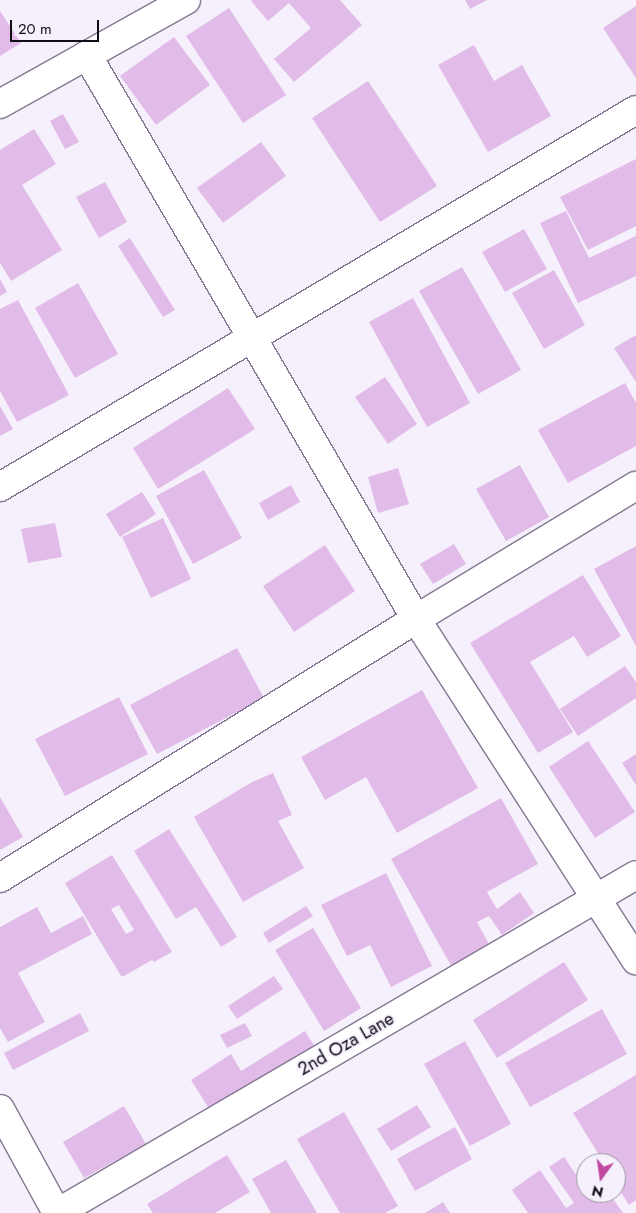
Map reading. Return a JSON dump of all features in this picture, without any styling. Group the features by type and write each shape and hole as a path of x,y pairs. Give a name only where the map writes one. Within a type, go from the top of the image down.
{"street":[{"path":"0,104 186,0"},
{"path":"87,55 416,619 598,898 636,960"},
{"path":"0,487 636,110"},
{"path":"0,878 416,619 636,486"},
{"name":"2nd Oza Lane","path":"57,1213 636,875"},
{"path":"0,1109 57,1213"}],"building":[{"path":"340,0 362,25 294,82 274,59 311,28 289,3 268,21 251,1"},
{"path":"465,0 487,0 470,9"},
{"path":"636,6 636,78 603,28"},
{"path":"229,8 286,95 243,123 186,36"},
{"path":"0,11 21,43 0,56"},
{"path":"174,37 210,85 156,125 120,76"},
{"path":"474,45 494,81 522,65 551,116 488,152 438,65"},
{"path":"368,81 437,186 380,222 312,118"},
{"path":"63,114 79,142 65,149 50,121"},
{"path":"34,129 56,164 22,185 62,250 11,281 0,263 0,150"},
{"path":"261,142 286,176 223,223 197,188"},
{"path":"636,159 636,226 588,250 560,197"},
{"path":"105,182 127,222 99,238 76,197"},
{"path":"566,211 589,258 636,236 636,276 578,303 540,223"},
{"path":"524,229 547,269 505,292 482,252"},
{"path":"130,238 175,310 163,317 118,246"},
{"path":"462,267 521,370 478,394 419,291"},
{"path":"554,270 585,325 544,349 512,293"},
{"path":"0,279 7,292 0,296"},
{"path":"78,283 118,354 75,378 35,308"},
{"path":"413,298 470,403 427,427 369,322"},
{"path":"18,300 69,395 17,422 0,391 0,309"},
{"path":"636,335 636,382 614,348"},
{"path":"385,377 417,424 388,444 355,397"},
{"path":"625,383 636,403 636,446 568,483 538,430"},
{"path":"228,388 255,429 158,489 133,448"},
{"path":"0,406 13,429 0,436"},
{"path":"520,465 549,517 506,541 476,489"},
{"path":"398,468 409,504 378,513 368,477"},
{"path":"204,470 242,538 193,564 156,496"},
{"path":"291,485 300,502 268,520 259,503"},
{"path":"142,492 156,514 120,537 106,514"},
{"path":"163,518 191,579 151,598 122,537"},
{"path":"55,523 62,557 28,563 21,529"},
{"path":"454,544 466,564 433,584 420,564"},
{"path":"325,545 355,591 294,632 263,586"},
{"path":"636,546 636,646 594,569"},
{"path":"583,575 621,636 587,657 574,636 530,662 573,732 538,753 470,643"},
{"path":"237,648 264,698 157,754 130,705"},
{"path":"625,666 636,682 636,698 578,736 560,709"},
{"path":"422,690 478,788 397,833 366,777 325,800 301,757"},
{"path":"119,697 148,754 65,796 35,739"},
{"path":"588,741 635,812 595,838 549,767"},
{"path":"636,754 636,785 622,763"},
{"path":"273,773 292,815 278,821 304,868 243,902 194,817 252,782"},
{"path":"0,797 23,837 0,850"},
{"path":"501,798 538,864 487,892 497,909 520,892 534,913 502,935 489,916 477,922 491,948 453,969 391,859"},
{"path":"169,829 237,937 221,947 196,907 176,919 134,851"},
{"path":"112,855 172,952 121,976 65,883","holes":["119,905 134,930 126,934 111,909"]},
{"path":"386,873 432,966 391,987 370,945 347,956 321,905"},
{"path":"306,906 313,916 269,943 263,933"},
{"path":"37,907 51,933 83,916 92,934 18,973 45,1022 8,1042 0,1028 0,927"},
{"path":"313,928 361,1008 324,1031 275,950"},
{"path":"564,962 588,1000 497,1058 473,1020"},
{"path":"274,976 283,989 237,1019 228,1006"},
{"path":"602,1009 627,1054 530,1107 505,1063"},
{"path":"80,1013 89,1031 13,1070 4,1053"},
{"path":"245,1023 252,1036 227,1048 220,1035"},
{"path":"305,1031 317,1050 213,1115 191,1080 231,1054 241,1071"},
{"path":"465,1041 511,1124 470,1146 424,1064"},
{"path":"636,1075 636,1200 629,1205 626,1200 626,1153 598,1153 573,1113"},
{"path":"417,1105 431,1127 391,1151 377,1129"},
{"path":"124,1106 146,1144 84,1178 63,1142"},
{"path":"344,1112 398,1206 385,1213 340,1213 297,1139"},
{"path":"455,1127 472,1159 415,1191 397,1159"},
{"path":"227,1155 250,1192 215,1213 153,1213 147,1204"},
{"path":"564,1157 576,1174 576,1203 616,1203 623,1213 528,1213 512,1190 540,1170 566,1208 574,1203 549,1167"},
{"path":"286,1160 317,1213 271,1213 252,1179"},
{"path":"443,1202 450,1213 425,1213"}]}
